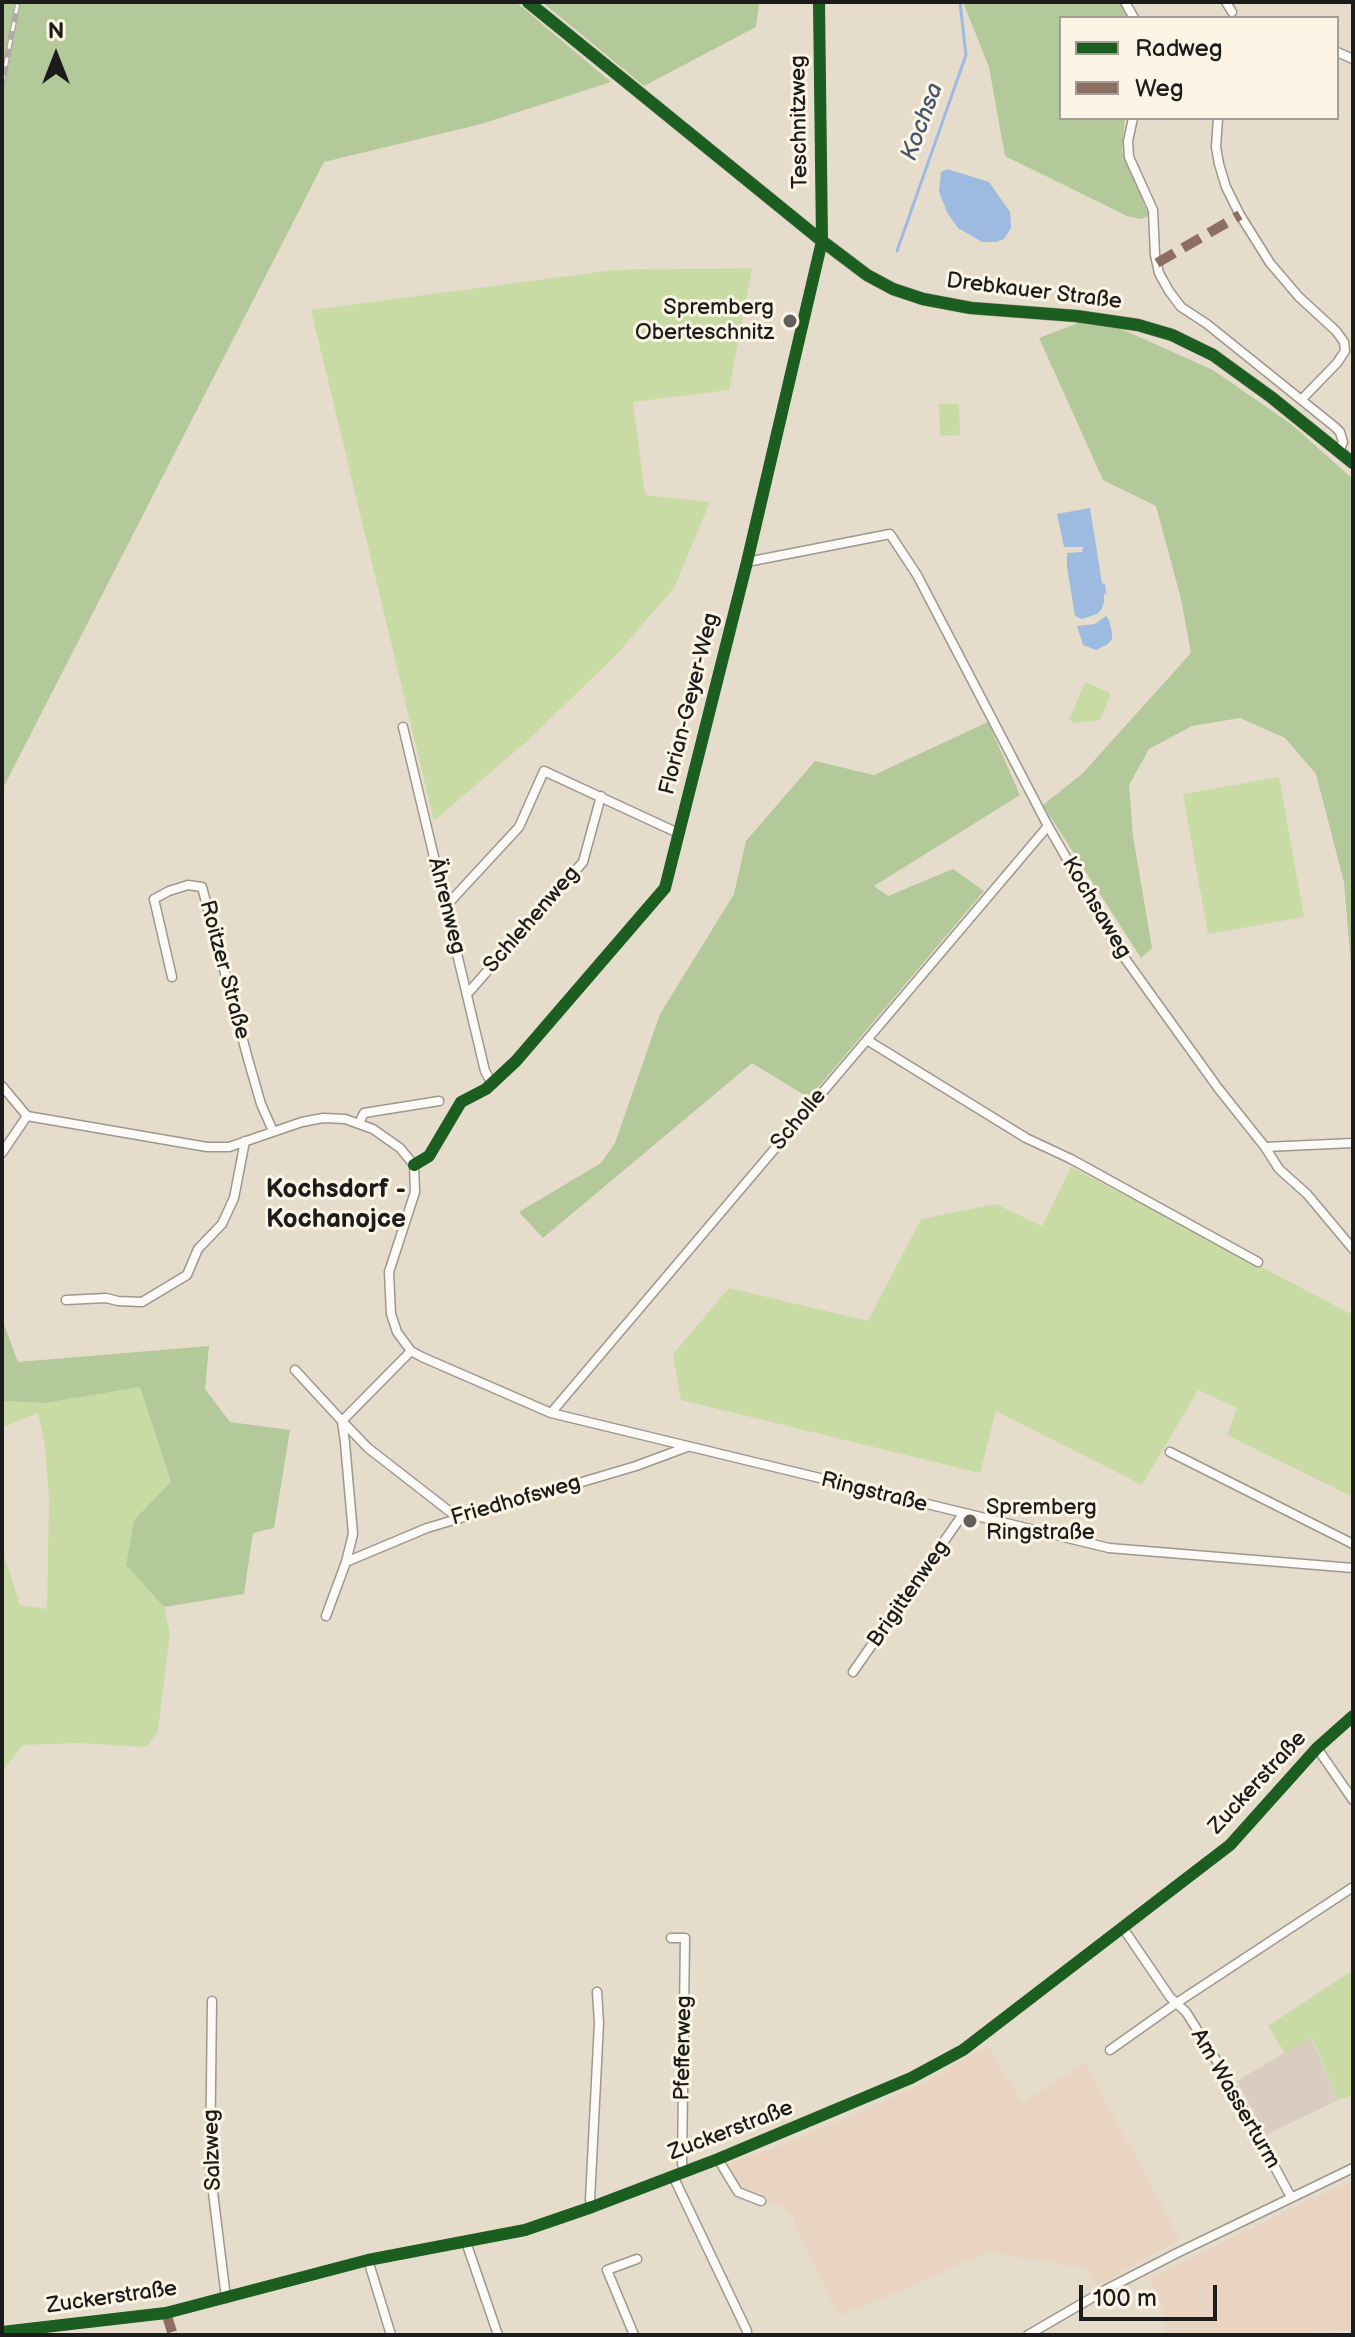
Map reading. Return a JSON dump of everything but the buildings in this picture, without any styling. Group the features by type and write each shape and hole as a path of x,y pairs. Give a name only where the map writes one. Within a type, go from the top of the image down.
{"street":[{"name":"Drebkauer Straße","path":"528,2 867,275 893,289 923,299 971,308 1076,316 1138,325 1172,335 1213,355 1353,463"},
{"name":"Teschnitzweg","path":"819,2 822,241"},
{"path":"1226,2 1232,12"},
{"path":"1133,120 1128,141 1129,157 1153,210 1155,255 1159,273 1169,291 1181,307 1207,324 1340,432 1343,442 1339,452"},
{"path":"1218,120 1216,147 1219,164 1240,215 1270,263 1344,342 1345,351 1337,363 1302,399"},
{"name":"Florian-Geyer-Weg","path":"414,1165 429,1156 461,1102 492,1084 516,1061 665,888 747,562 822,241"},
{"name":"Kochsaweg","path":"747,562 890,534 917,575 1048,826 1121,953 1279,1169 1307,1194 1353,1249"},
{"name":"Ährenweg","path":"403,727 485,1071 492,1084"},
{"path":"446,906 519,827 544,771 678,833"},
{"name":"Schlehenweg","path":"468,993 583,862 601,796"},
{"name":"Scholle","path":"551,1413 1048,826"},
{"name":"Roitzer Straße","path":"172,977 154,899 188,885 202,887 261,1104 273,1131"},
{"path":"867,1040 1026,1138 1071,1159 1258,1262"},
{"path":"2,1086 27,1116 207,1147 229,1147 323,1118 359,1123 400,1148 414,1165 415,1192 389,1272 391,1314 397,1332 411,1351 342,1421"},
{"path":"359,1123 364,1113 439,1101"},
{"path":"2,1153 27,1116"},
{"path":"66,1300 106,1298 142,1302 187,1275 198,1249 222,1224 234,1198 245,1141"},
{"path":"1265,1147 1353,1143"},
{"name":"Ringstraße","path":"411,1351 551,1413 1109,1548 1353,1568"},
{"path":"295,1370 368,1448 458,1518"},
{"path":"326,1616 353,1534 342,1421"},
{"name":"Friedhofsweg","path":"346,1562 427,1528 636,1466 687,1446"},
{"path":"1170,1452 1353,1544"},
{"name":"Brigittenweg","path":"853,1672 963,1514"},
{"name":"Zuckerstraße","path":"2,2332 166,2313 368,2260 525,2230 718,2159 911,2078 963,2050 1230,1845 1317,1748 1353,1716"},
{"path":"1317,1748 1353,1800"},
{"name":"Am Wasserturm","path":"1110,2050 1353,1887"},
{"name":"Am Wasserturm","path":"1123,1928 1175,2004 1186,2012 1221,2068 1291,2197"},
{"name":"Pfefferweg","path":"671,1938 685,1938 682,2164 685,2171"},
{"path":"592,2207 599,2023 597,1992"},
{"name":"Salzweg","path":"212,2001 210,2168 226,2298"},
{"path":"718,2159 738,2192 761,2201"},
{"path":"1028,2335 1118,2284 1353,2168"},
{"name":"Zuckerstraße","path":"673,2176 747,2331"},
{"path":"466,2242 498,2335"},
{"path":"634,2335 607,2270 637,2259"},
{"path":"368,2260 391,2335"}],"shaded area":[{"path":"1311,2037 1338,2100 1266,2135 1237,2081"},
{"path":"987,2045 1022,2103 1085,2063 1180,2239 1097,2286 1086,2268 987,2252 838,2316 789,2210 739,2190 728,2163 850,2117 931,2079"},
{"path":"1353,2179 1353,2329 1280,2335 1166,2335 1163,2307 1150,2278"}],"green space":[{"path":"2,2 516,2 611,82 481,124 324,162 2,790"},
{"path":"542,2 759,2 756,27 644,86"},
{"path":"963,2 1122,2 1131,16 1059,16 1059,120 1125,120 1122,151 1149,216 1141,219 1127,216 1005,156 989,67"},
{"path":"752,268 729,390 633,402 645,495 710,502 674,588 617,654 525,743 434,821 311,310 614,270"},
{"path":"1078,323 1119,328 1213,370 1291,424 1353,479 1353,989 1344,882 1316,774 1285,738 1240,718 1192,726 1149,749 1129,785 1133,836 1152,948 1141,958 1043,805 1082,774 1191,653 1181,599 1156,506 1103,480 1039,338"},
{"path":"939,404 959,404 960,435 940,436"},
{"path":"1085,682 1111,693 1100,720 1076,723 1069,720"},
{"path":"988,722 1020,795 874,886 888,896 953,869 984,891 809,1098 752,1063 543,1238 519,1212 601,1163 615,1143 660,1014 734,894 746,841 815,761 874,775"},
{"path":"1279,777 1304,917 1208,934 1183,794"},
{"path":"1071,1167 1353,1315 1353,1497 1227,1435 1237,1408 1198,1390 1142,1485 996,1411 980,1473 681,1400 673,1354 729,1288 868,1321 921,1219 996,1204 1042,1226"},
{"path":"2,1319 18,1362 209,1346 205,1389 230,1422 290,1430 274,1528 253,1533 244,1594 164,1607 126,1565 134,1520 171,1482 140,1387 45,1403 2,1401"},
{"path":"140,1386 171,1483 134,1520 126,1565 164,1607 170,1633 158,1731 144,1747 78,1743 23,1745 2,1772 2,1549 20,1605 47,1609 49,1499 45,1446 38,1413 2,1427 2,1401 45,1403"},
{"path":"1353,1970 1353,2095 1338,2100 1312,2037 1285,2053 1268,2026"}],"water":[{"path":"947,169 989,182 1010,212 1011,228 1004,239 982,242 958,228 939,192 941,172"},
{"path":"1090,508 1106,594 1101,610 1082,619 1075,616 1067,553 1082,552 1083,547 1064,547 1057,514"},
{"path":"1106,616 1112,639 1096,650 1083,645 1077,626 1095,624"}],"waterway":[{"name":"Kochsa","path":"897,251 966,55 960,2"}],"railway":[{"path":"2,84 18,2"}],"marked path":[{"path":"1157,263 1240,215"},
{"path":"166,2313 173,2335"}],"cycle path":[{"path":"528,2 867,275 893,289 923,299 971,308 1076,316 1138,325 1172,335 1213,355 1353,463"},
{"path":"414,1165 429,1156 461,1102 486,1089 516,1061 665,888 747,562 822,241 819,2"},
{"path":"2,2332 166,2313 368,2260 525,2230 718,2159 911,2078 963,2050 1230,1845 1317,1748 1353,1716"}],"place":[{"name":"Spremberg Oberteschnitz","path":"790,321"},
{"name":"Spremberg Ringstraße","path":"970,1521"}],"district":[{"name":"Kochsdorf - Kochanojce","path":"336,1205"}]}
